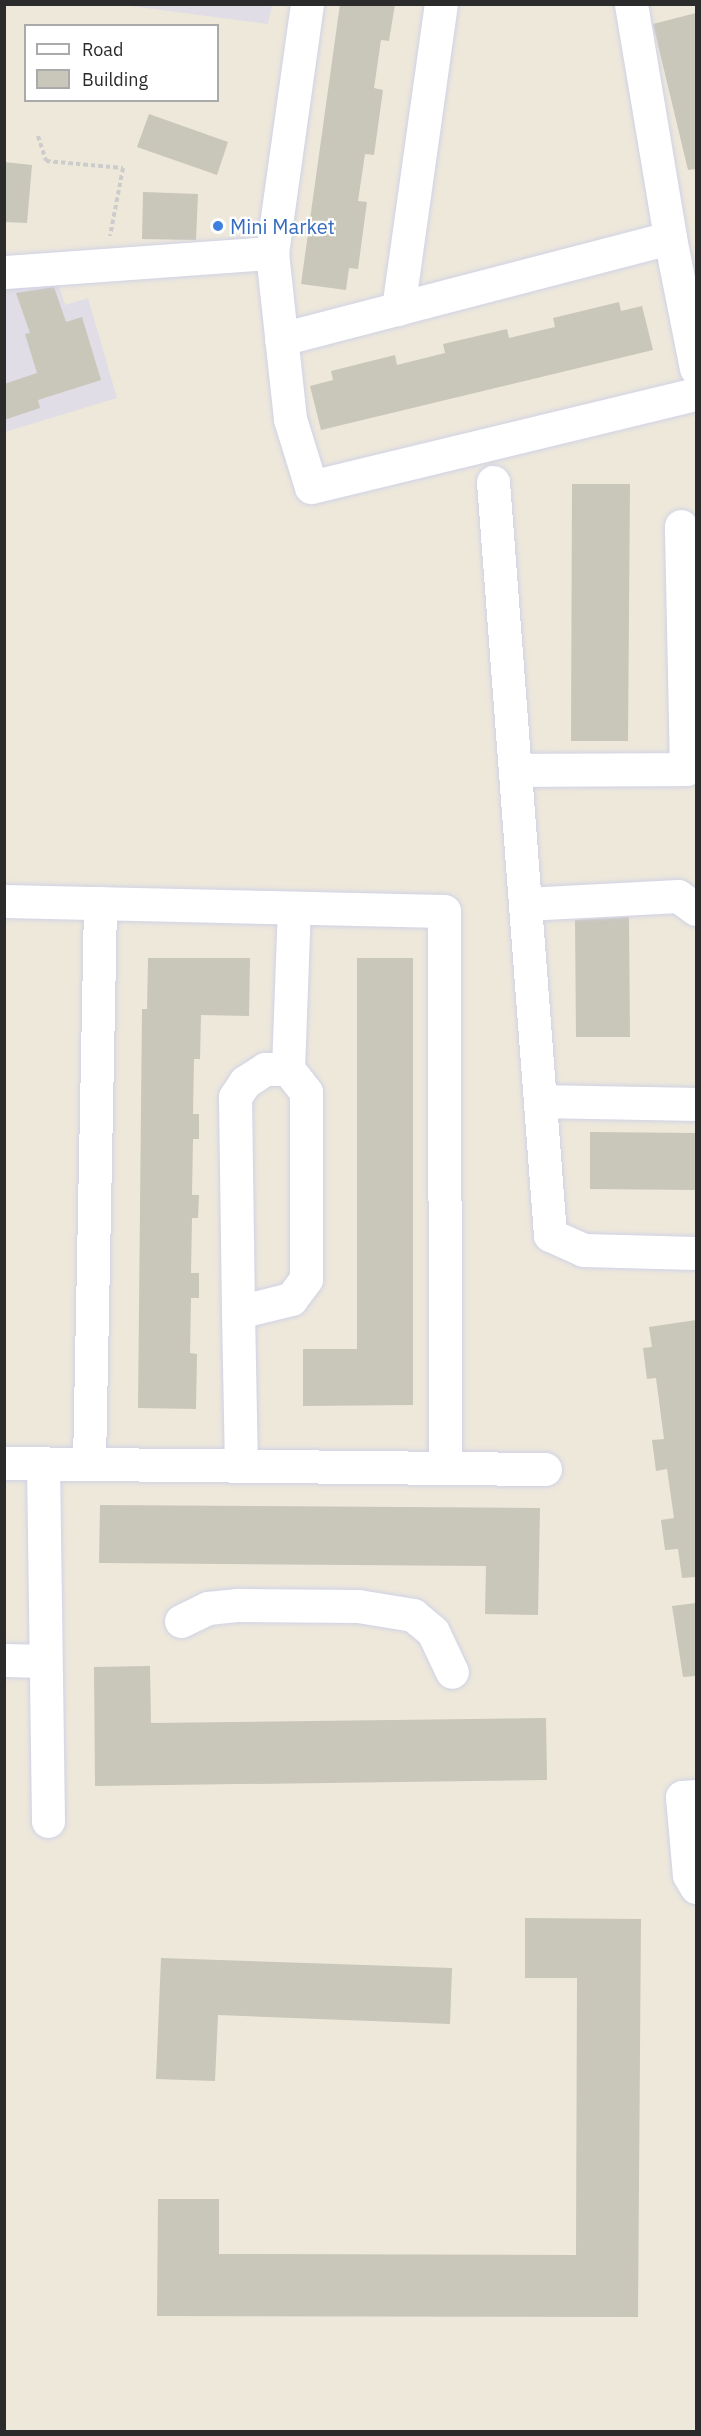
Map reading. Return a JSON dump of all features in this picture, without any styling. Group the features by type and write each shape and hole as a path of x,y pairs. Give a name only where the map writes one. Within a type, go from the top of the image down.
{"street":[{"path":"307,4 272,253 290,419 311,487 696,394"},
{"path":"398,309 441,4"},
{"path":"631,4 670,238 696,368"},
{"path":"281,339 670,238"},
{"path":"4,272 272,253"},
{"path":"493,482 550,1235 583,1250 696,1253"},
{"path":"515,770 691,769 681,526"},
{"path":"525,904 678,896 696,909"},
{"path":"4,901 444,911 445,1468"},
{"path":"89,1463 100,903"},
{"path":"238,1312 291,1299 306,1279 306,1092 288,1069 294,908"},
{"path":"241,1465 235,1097 245,1082 265,1069 288,1069"},
{"path":"540,1101 696,1104"},
{"path":"4,1463 545,1469"},
{"path":"43,1463 48,1821"},
{"path":"181,1621 207,1608 238,1605 358,1606 413,1615 433,1632 452,1672"},
{"path":"4,1660 44,1661"},
{"path":"696,1796 682,1797 688,1875 696,1887"}],"path":[{"path":"38,136 46,161 123,168 105,264"}],"shaded area":[{"path":"123,5 272,5 268,24"},
{"path":"55,274 65,305 88,298 117,398 5,432 4,291"}],"building":[{"path":"340,4 395,4 389,41 381,40 374,88 383,90 374,155 365,154 358,201 367,202 358,269 349,268 346,290 301,284"},
{"path":"696,13 696,169 688,170 653,24"},
{"path":"149,114 228,142 217,175 137,147"},
{"path":"4,162 32,165 27,223 4,222"},
{"path":"143,192 198,194 196,240 142,239"},
{"path":"54,287 66,322 82,317 101,380 38,400 40,408 4,420 4,384 37,373 25,334 30,333 16,293"},
{"path":"619,302 621,311 642,306 653,350 321,430 310,386 333,380 331,371 395,355 397,365 445,353 443,344 507,329 509,338 555,327 553,318"},
{"path":"572,484 630,484 628,741 571,741"},
{"path":"629,917 630,1037 576,1037 575,920"},
{"path":"148,958 250,958 249,1016 201,1015 200,1059 194,1059 193,1114 199,1114 199,1139 193,1139 192,1195 199,1195 198,1218 192,1218 191,1273 199,1273 199,1298 191,1298 190,1353 197,1354 196,1409 138,1408 142,1009 147,1009"},
{"path":"357,958 413,958 413,1405 303,1406 303,1349 357,1349"},
{"path":"590,1132 696,1133 696,1190 590,1189"},
{"path":"696,1320 696,1577 682,1578 678,1549 665,1550 661,1520 674,1518 667,1469 656,1471 652,1440 664,1439 656,1378 647,1379 643,1348 652,1347 649,1327"},
{"path":"100,1505 540,1508 538,1615 485,1614 486,1566 99,1563"},
{"path":"696,1603 696,1676 683,1677 672,1606"},
{"path":"150,1666 151,1723 546,1718 547,1780 95,1786 94,1667"},
{"path":"525,1918 641,1919 638,2317 157,2316 158,2199 219,2199 219,2254 576,2255 577,1978 525,1978"},
{"path":"161,1958 452,1968 450,2024 218,2015 215,2081 156,2079"}],"place":[{"name":"Mini Market","path":"218,226"}]}
